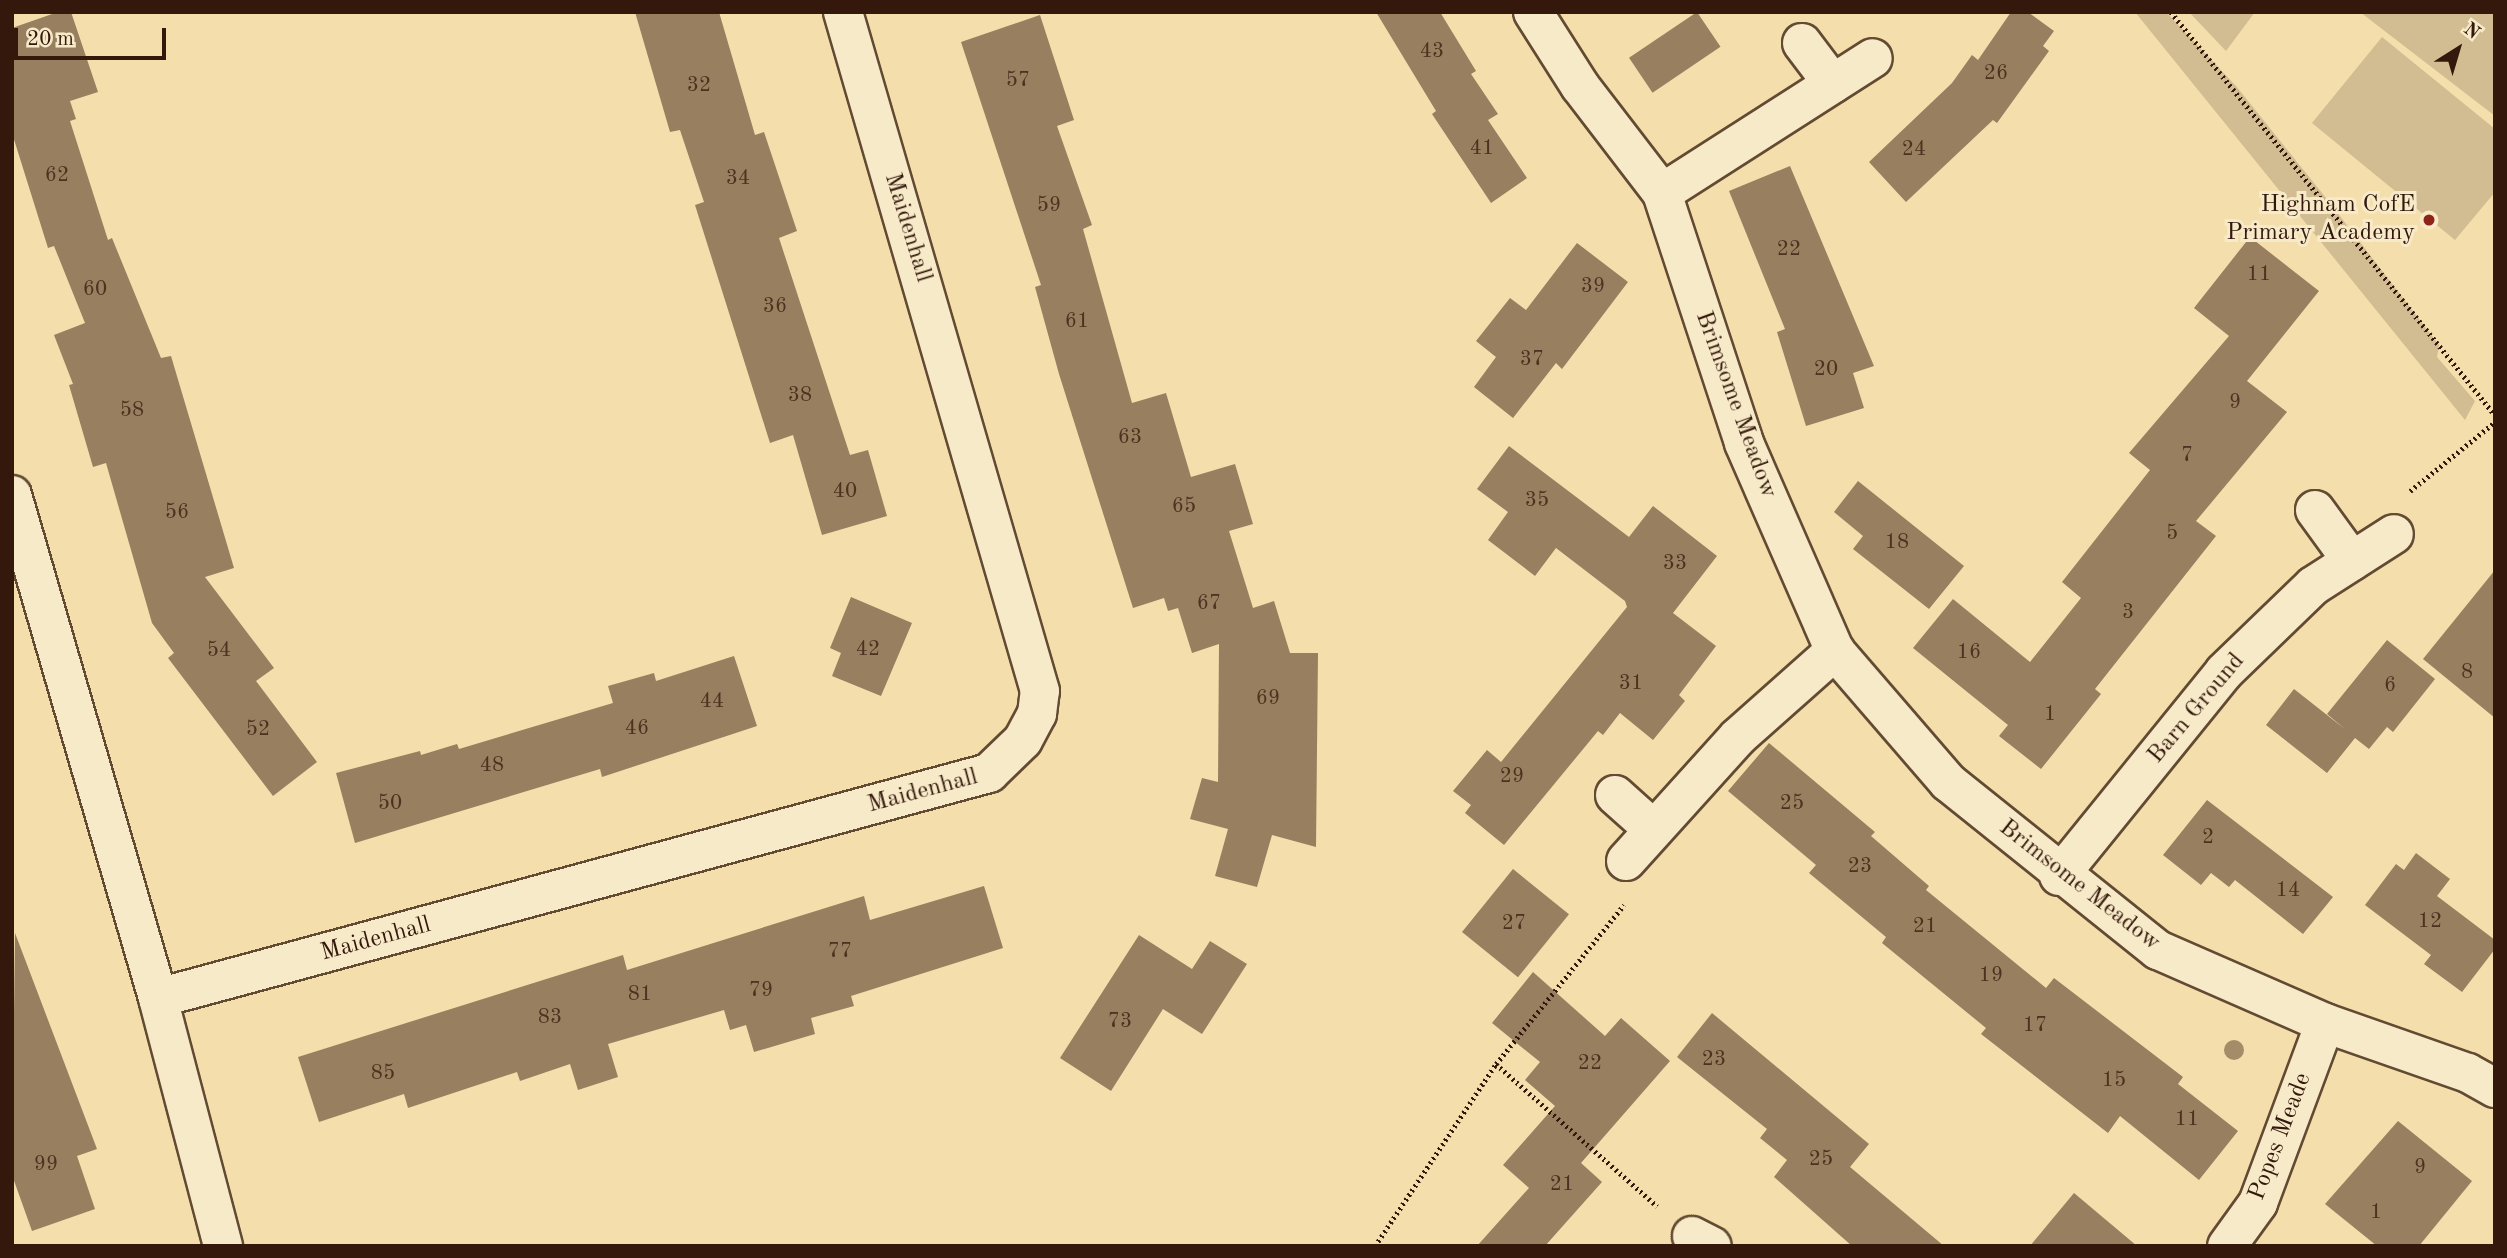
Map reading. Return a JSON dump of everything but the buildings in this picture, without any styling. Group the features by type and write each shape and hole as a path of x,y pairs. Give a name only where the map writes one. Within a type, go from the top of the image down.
{"street":[{"name":"Maidenhall","path":"158,998 989,773 1023,740 1037,714 1040,691 844,12"},
{"name":"Brimsome Meadow","path":"1534,12 1580,86 1662,193 1744,443 1835,651 1948,782 2059,876 2158,950 2325,1023 2468,1073 2495,1088"},
{"path":"1802,43 1833,84"},
{"path":"1662,193 1873,58"},
{"path":"12,495 158,998 223,1246"},
{"path":"2315,510 2352,561"},
{"name":"Barn Ground","path":"2059,876 2224,673 2313,586 2394,534"},
{"path":"1629,878 1654,830 1738,737 1835,651"},
{"path":"1615,795 1654,830"},
{"name":"Popes Meade","path":"2227,1246 2258,1203 2325,1023"}],"path":[{"path":"2171,12 2495,415"},
{"path":"2405,494 2495,422"},
{"path":"1375,1246 1496,1064 1629,878"},
{"path":"1496,1064 1702,1241"}],"shaded area":[{"path":"2135,12 2166,12 2236,86 2439,345 2437,357 2475,401 2465,420"},
{"path":"2189,12 2255,12 2226,51"},
{"path":"2360,12 2495,12 2495,116"},
{"path":"2382,37 2495,129 2495,192 2455,240 2312,123"}],"place":[{"name":"Highnam CofE Primary Academy","path":"2429,220"}]}
